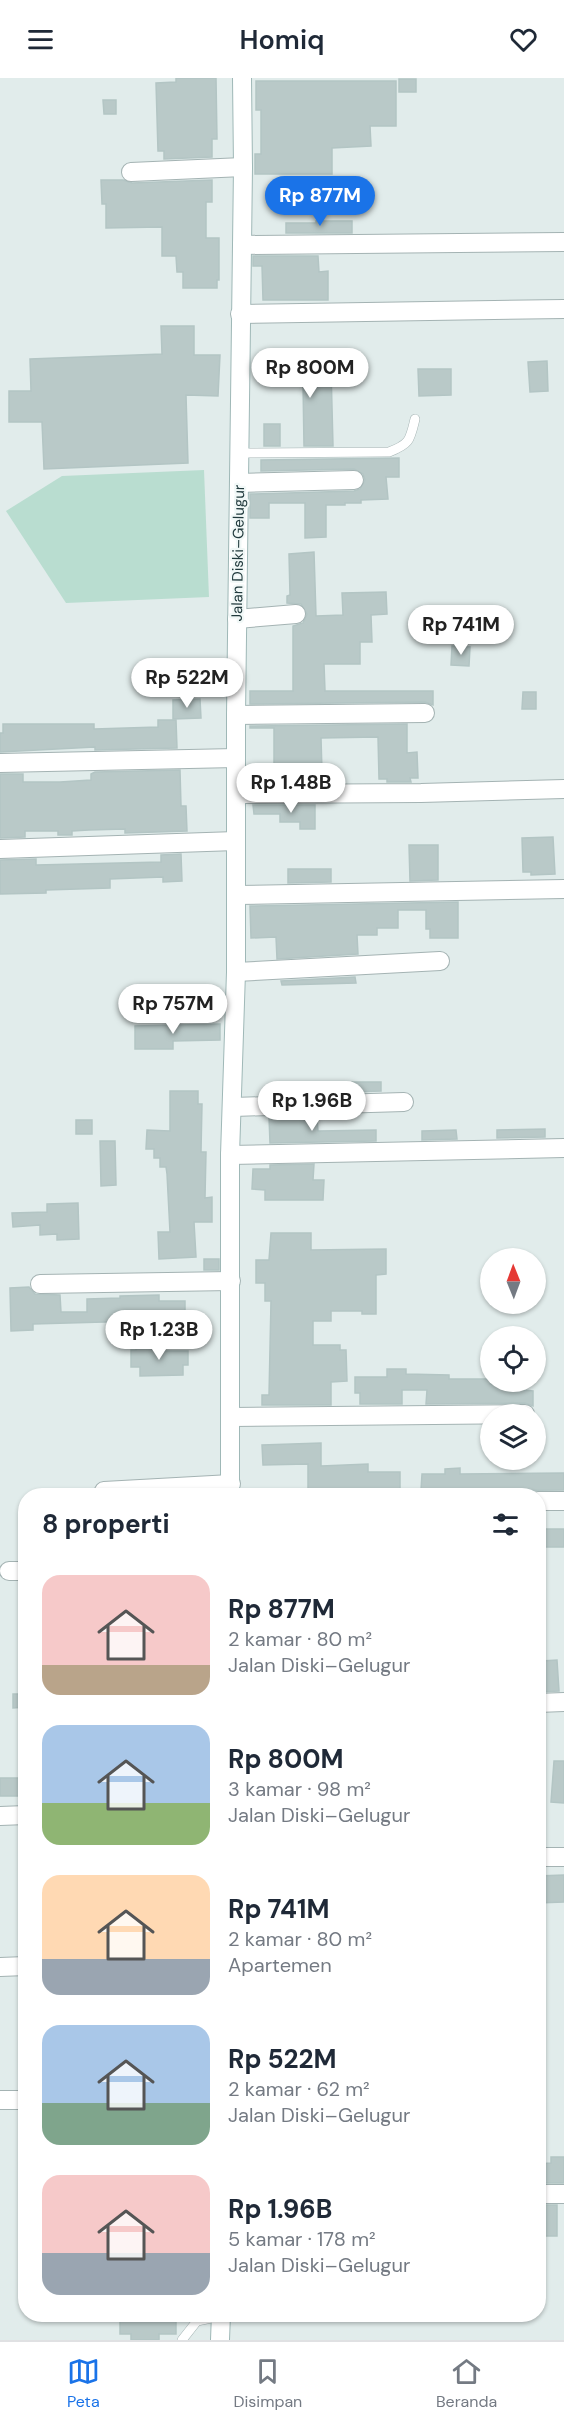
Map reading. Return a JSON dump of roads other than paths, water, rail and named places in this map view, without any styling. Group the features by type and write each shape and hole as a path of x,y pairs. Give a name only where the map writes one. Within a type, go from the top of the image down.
{"street":[{"name":"Jalan Diski–Gelugur","path":"230,1488 230,1155 236,972 242,78"},
{"path":"131,172 243,167"},
{"path":"242,245 564,242"},
{"path":"240,314 564,309"},
{"path":"239,483 354,480"},
{"path":"237,619 296,614"},
{"path":"236,715 425,712"},
{"path":"0,763 236,758"},
{"path":"236,794 421,793 564,789"},
{"path":"0,849 236,841"},
{"path":"236,894 564,889"},
{"path":"236,972 440,962"},
{"path":"233,1107 404,1102"},
{"path":"230,1155 564,1148"},
{"path":"40,1284 231,1281"},
{"path":"231,1417 480,1414"},
{"path":"546,1501 564,1501"},
{"path":"546,1703 564,1702"},
{"path":"0,1816 18,1815"},
{"path":"546,1857 564,1857"},
{"path":"0,1967 18,1966"},
{"path":"0,2100 18,2100"},
{"path":"546,2194 564,2194"},
{"path":"220,2340 221,2322"}],"lane":[{"path":"240,453 389,452 402,448 410,441 416,419"},
{"path":"182,2340 196,2322"}]}
